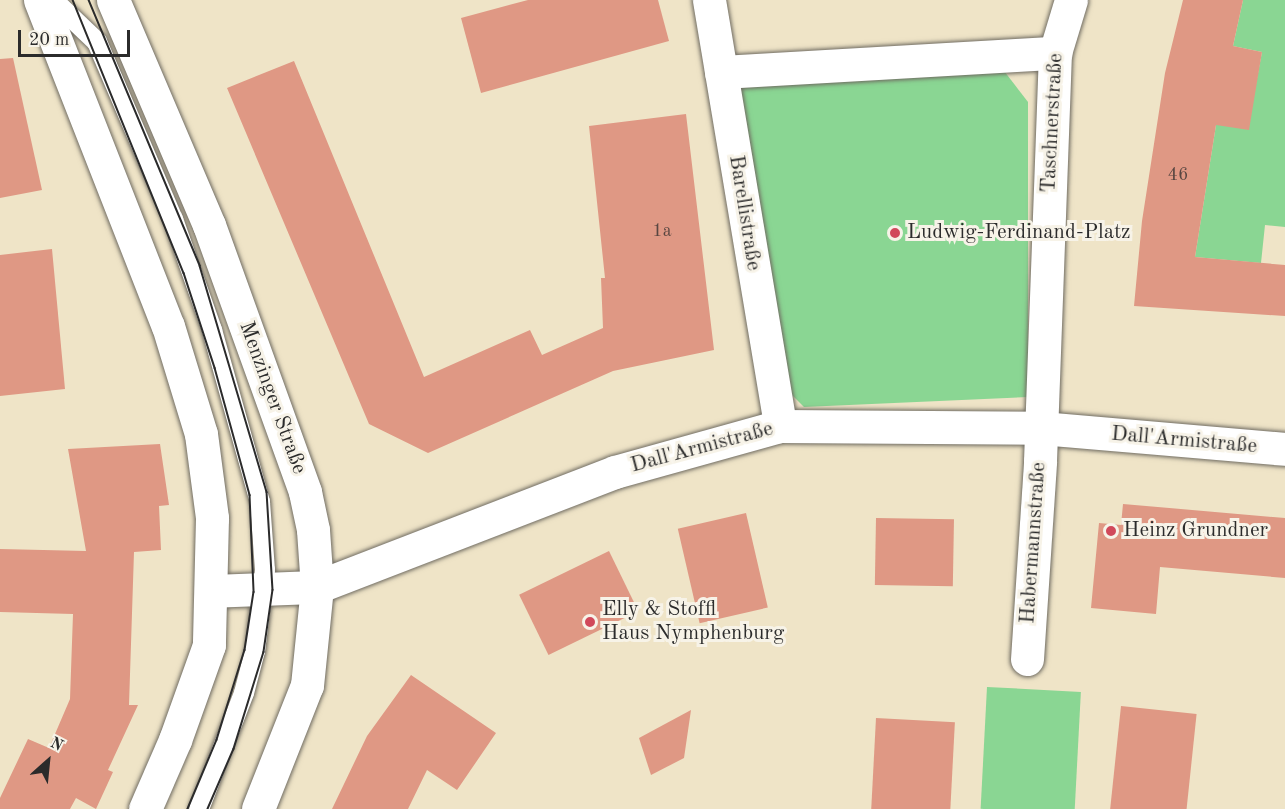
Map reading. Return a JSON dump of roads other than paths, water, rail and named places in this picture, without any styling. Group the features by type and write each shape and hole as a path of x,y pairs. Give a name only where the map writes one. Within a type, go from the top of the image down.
{"street":[{"path":"40,0 168,326 201,434 212,518 208,645 176,740 145,809"},
{"name":"Menzinger Straße","path":"113,0 197,196 305,492 317,587 307,685 278,767 258,809"},
{"name":"Barellistraße","path":"709,0 780,426"},
{"name":"Taschnerstraße","path":"1041,428 1055,53 1071,0"},
{"path":"721,72 1055,53"},
{"name":"Dall'Armistraße","path":"211,591 263,591 317,587 615,472 780,426 1041,428 1285,450"},
{"name":"Habermannstraße","path":"1027,659 1041,428"}],"lane":[{"path":"53,0 102,51 185,251 234,400 260,502 263,591 255,651 244,693 199,809"},
{"path":"185,251 197,196"}],"tram line":[{"path":"73,0 184,273 215,368 250,495 254,592 245,650 217,740 188,809"},
{"path":"89,0 200,266 267,492 273,590 264,652 234,749 208,809"}],"place":[{"name":"Ludwig-Ferdinand-Platz","path":"895,233"},
{"name":"Heinz Grundner","path":"1111,531"},
{"name":"Elly & Stoffl Haus Nymphenburg","path":"590,622"}]}
